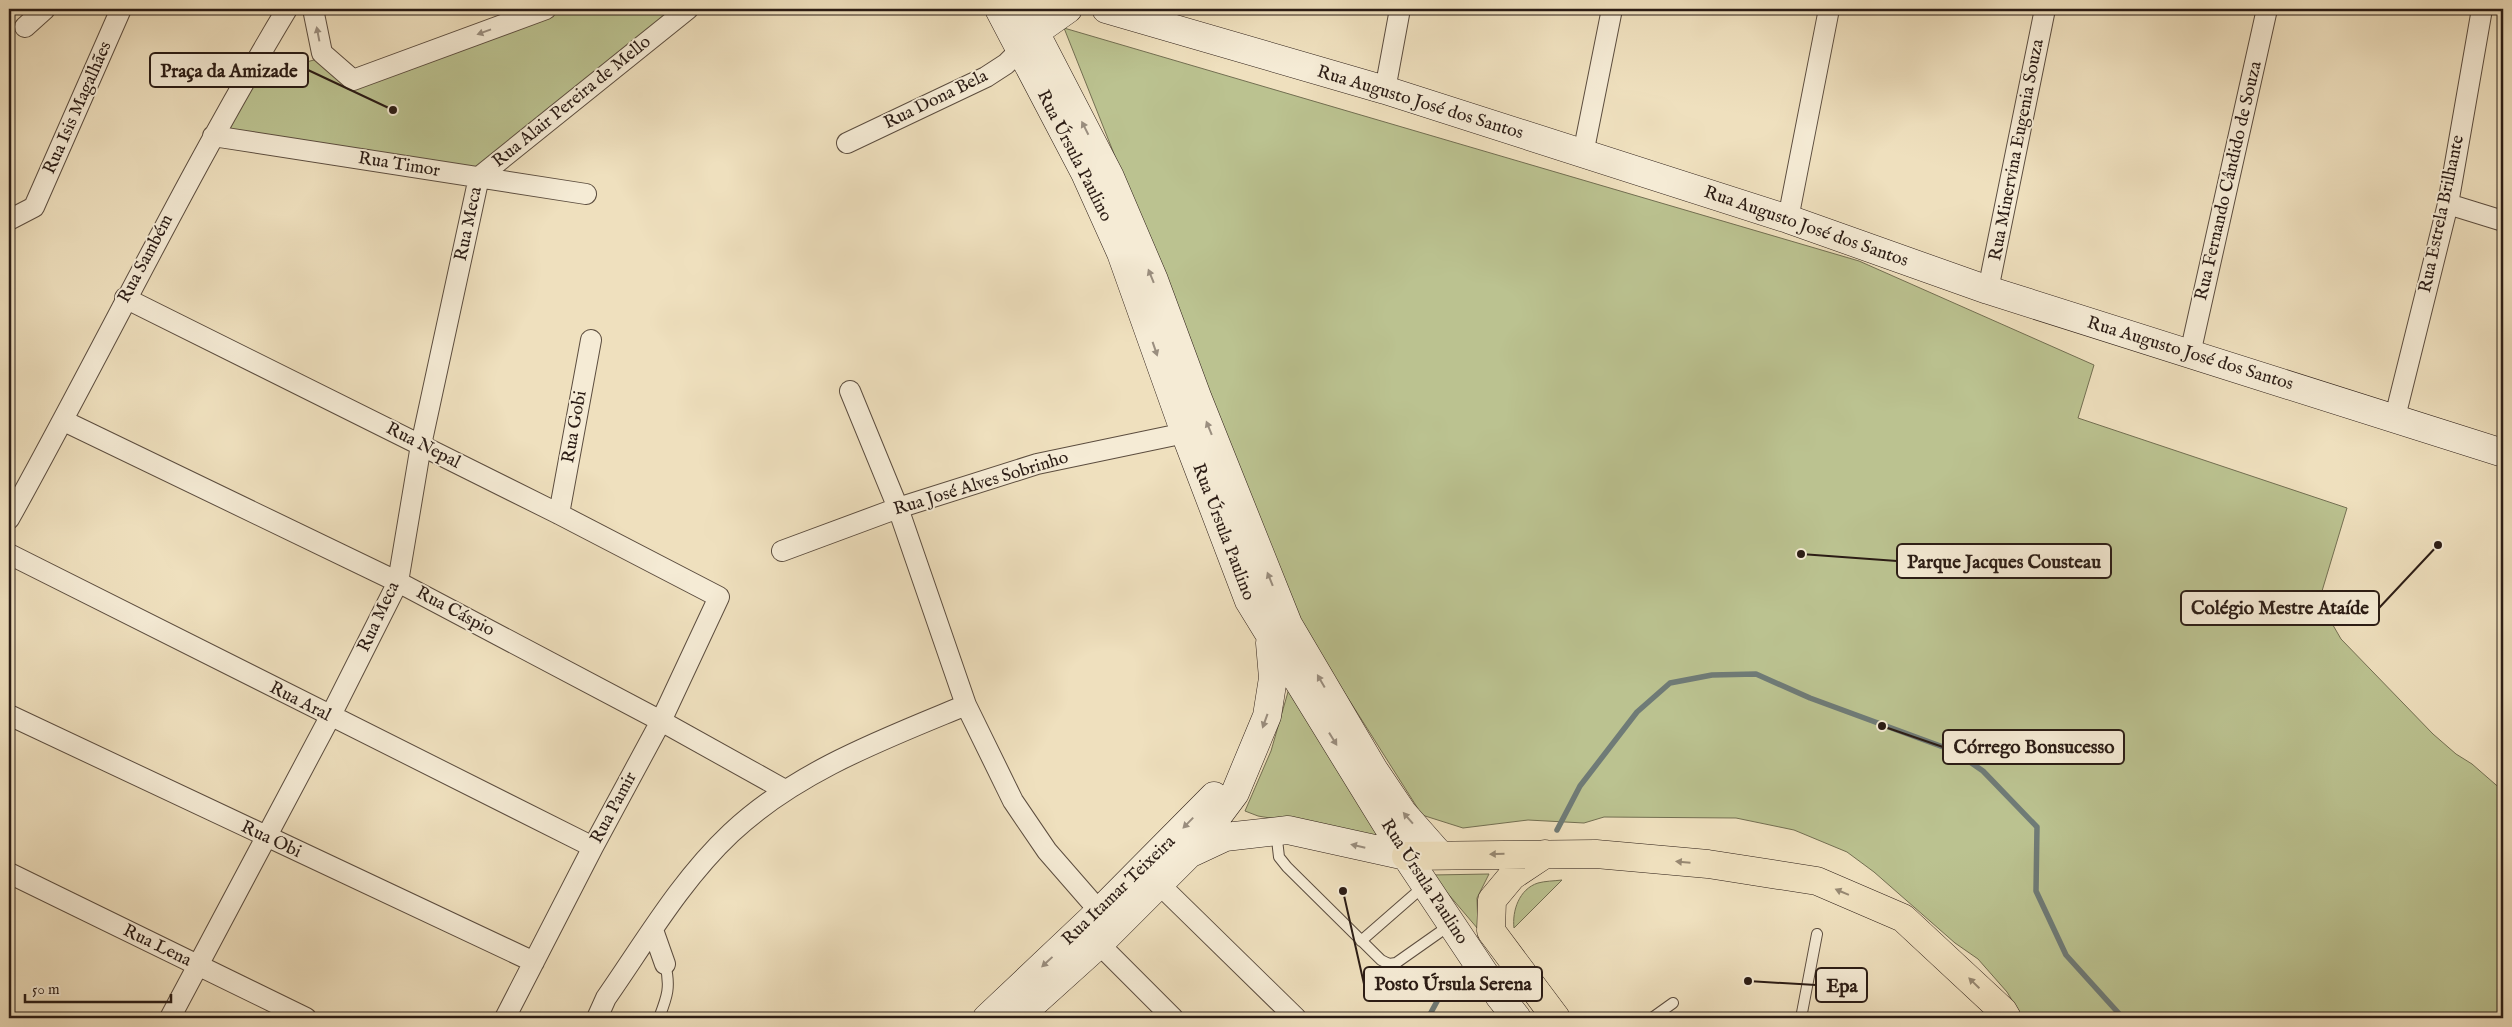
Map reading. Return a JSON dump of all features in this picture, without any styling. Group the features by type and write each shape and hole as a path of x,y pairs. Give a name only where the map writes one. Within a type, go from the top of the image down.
{"main road":[{"name":"Rua Úrsula Paulino","path":"999,9 1027,30 1117,194 1154,280 1198,399 1288,624 1374,770 1403,813 1440,855"},
{"path":"1027,30 1068,9"},
{"name":"Rua Augusto José dos Santos","path":"1106,9 1385,90 1788,218 1988,290 2395,417 2503,453"},
{"name":"Rua Úrsula Paulino","path":"1027,30 1121,253 1185,433 1249,601 1270,638 1406,856 1500,997 1517,1018"},
{"name":"Rua Itamar Teixeira","path":"987,1018 1159,884 1191,852 1234,793 1268,716 1273,678 1270,638"},
{"name":"Rua Itamar Teixeira","path":"1017,1018 1104,928 1248,761"},
{"name":"Rua Itamar Teixeira","path":"1191,852 1225,837 1288,830 1406,856"},
{"name":"Rua Úrsula Paulino","path":"1545,854 1512,876 1492,900 1491,931 1556,1018"},
{"path":"1406,856 1596,854 1708,864 1817,881 1903,918 1960,969 2007,1018"}],"street":[{"path":"25,26 45,9"},
{"name":"Rua Isis Magalhães","path":"9,220 34,207 121,9"},
{"name":"Rua Sambém","path":"10,515 64,421 125,298 213,136 288,9"},
{"path":"313,9 322,53 353,80 546,9"},
{"name":"Rua Alair Pereira de Mello","path":"479,177 688,9"},
{"path":"1385,90 1400,9"},
{"path":"1583,154 1612,9"},
{"path":"1788,218 1829,9"},
{"name":"Rua Minervina Eugenia Souza","path":"1988,290 2045,9"},
{"name":"Rua Fernando Cândido de Souza","path":"2190,354 2267,9"},
{"name":"Rua Estrela Brilhante","path":"2395,417 2448,204 2482,9"},
{"name":"Rua Dona Bela","path":"847,143 986,77 1006,64 1027,30"},
{"name":"Rua Timor","path":"213,136 586,194"},
{"name":"Rua Meca","path":"170,1018 196,965 330,717 398,582 421,445 479,177"},
{"path":"2448,204 2503,221"},
{"name":"Rua Nepal","path":"125,298 559,514 719,597"},
{"name":"Rua Gobi","path":"559,514 591,340"},
{"path":"850,391 898,508 966,705 1013,801 1047,851 1173,1018"},
{"name":"Rua Cáspio","path":"64,421 398,582 661,721 785,790"},
{"name":"Rua José Alves Sobrinho","path":"782,551 898,508 1037,464 1185,433"},
{"name":"Rua Aral","path":"9,554 330,717 593,847"},
{"name":"Rua Pamir","path":"505,1018 593,847 661,721 719,597"},
{"path":"596,1018 606,998 686,883 731,832 785,790 858,750 966,705"},
{"name":"Rua Obi","path":"9,715 266,838 534,962"},
{"name":"Rua Lena","path":"9,873 306,1018"},
{"path":"1159,884 1296,1018"},
{"path":"653,930 665,964"}],"lane":[{"path":"1276,830 1279,858 1361,941 1388,964 1396,963 1452,924"},
{"path":"1361,941 1425,885"},
{"path":"1801,1018 1817,934"},
{"path":"659,1018 667,998 670,981 665,964"},
{"path":"1652,1018 1673,1003"}],"green space":[{"path":"564,9 679,9 470,172 224,134 255,75 318,59 352,87"},
{"path":"1064,28 1859,261 2094,365 2078,418 2347,508 2319,601 2341,639 2433,734 2503,791 2503,1018 2023,1018 2007,992 1978,959 1955,943 1874,872 1847,852 1794,830 1736,818 1604,817 1584,823 1528,820 1463,828 1422,815 1301,624"},
{"path":"1290,685 1383,837 1258,816 1245,811 1271,751"},
{"path":"1489,874 1477,898 1478,929 1432,875"},
{"path":"1562,880 1514,928 1514,915 1518,901 1526,890 1538,883"}],"waterway":[{"path":"1557,830 1580,786 1637,712 1670,683 1712,675 1756,674 1810,698 1954,751 1983,771 2037,827 2036,891 2066,955 2123,1018"},
{"path":"1428,1018 1454,970"}],"place":[{"name":"Praça da Amizade","path":"393,110"},
{"name":"Colégio Mestre Ataíde","path":"2438,545"},
{"name":"Parque Jacques Cousteau","path":"1801,554"},
{"name":"Córrego Bonsucesso","path":"1882,726"},
{"name":"Posto Úrsula Serena","path":"1343,891"},
{"name":"Epa","path":"1748,981"}]}
